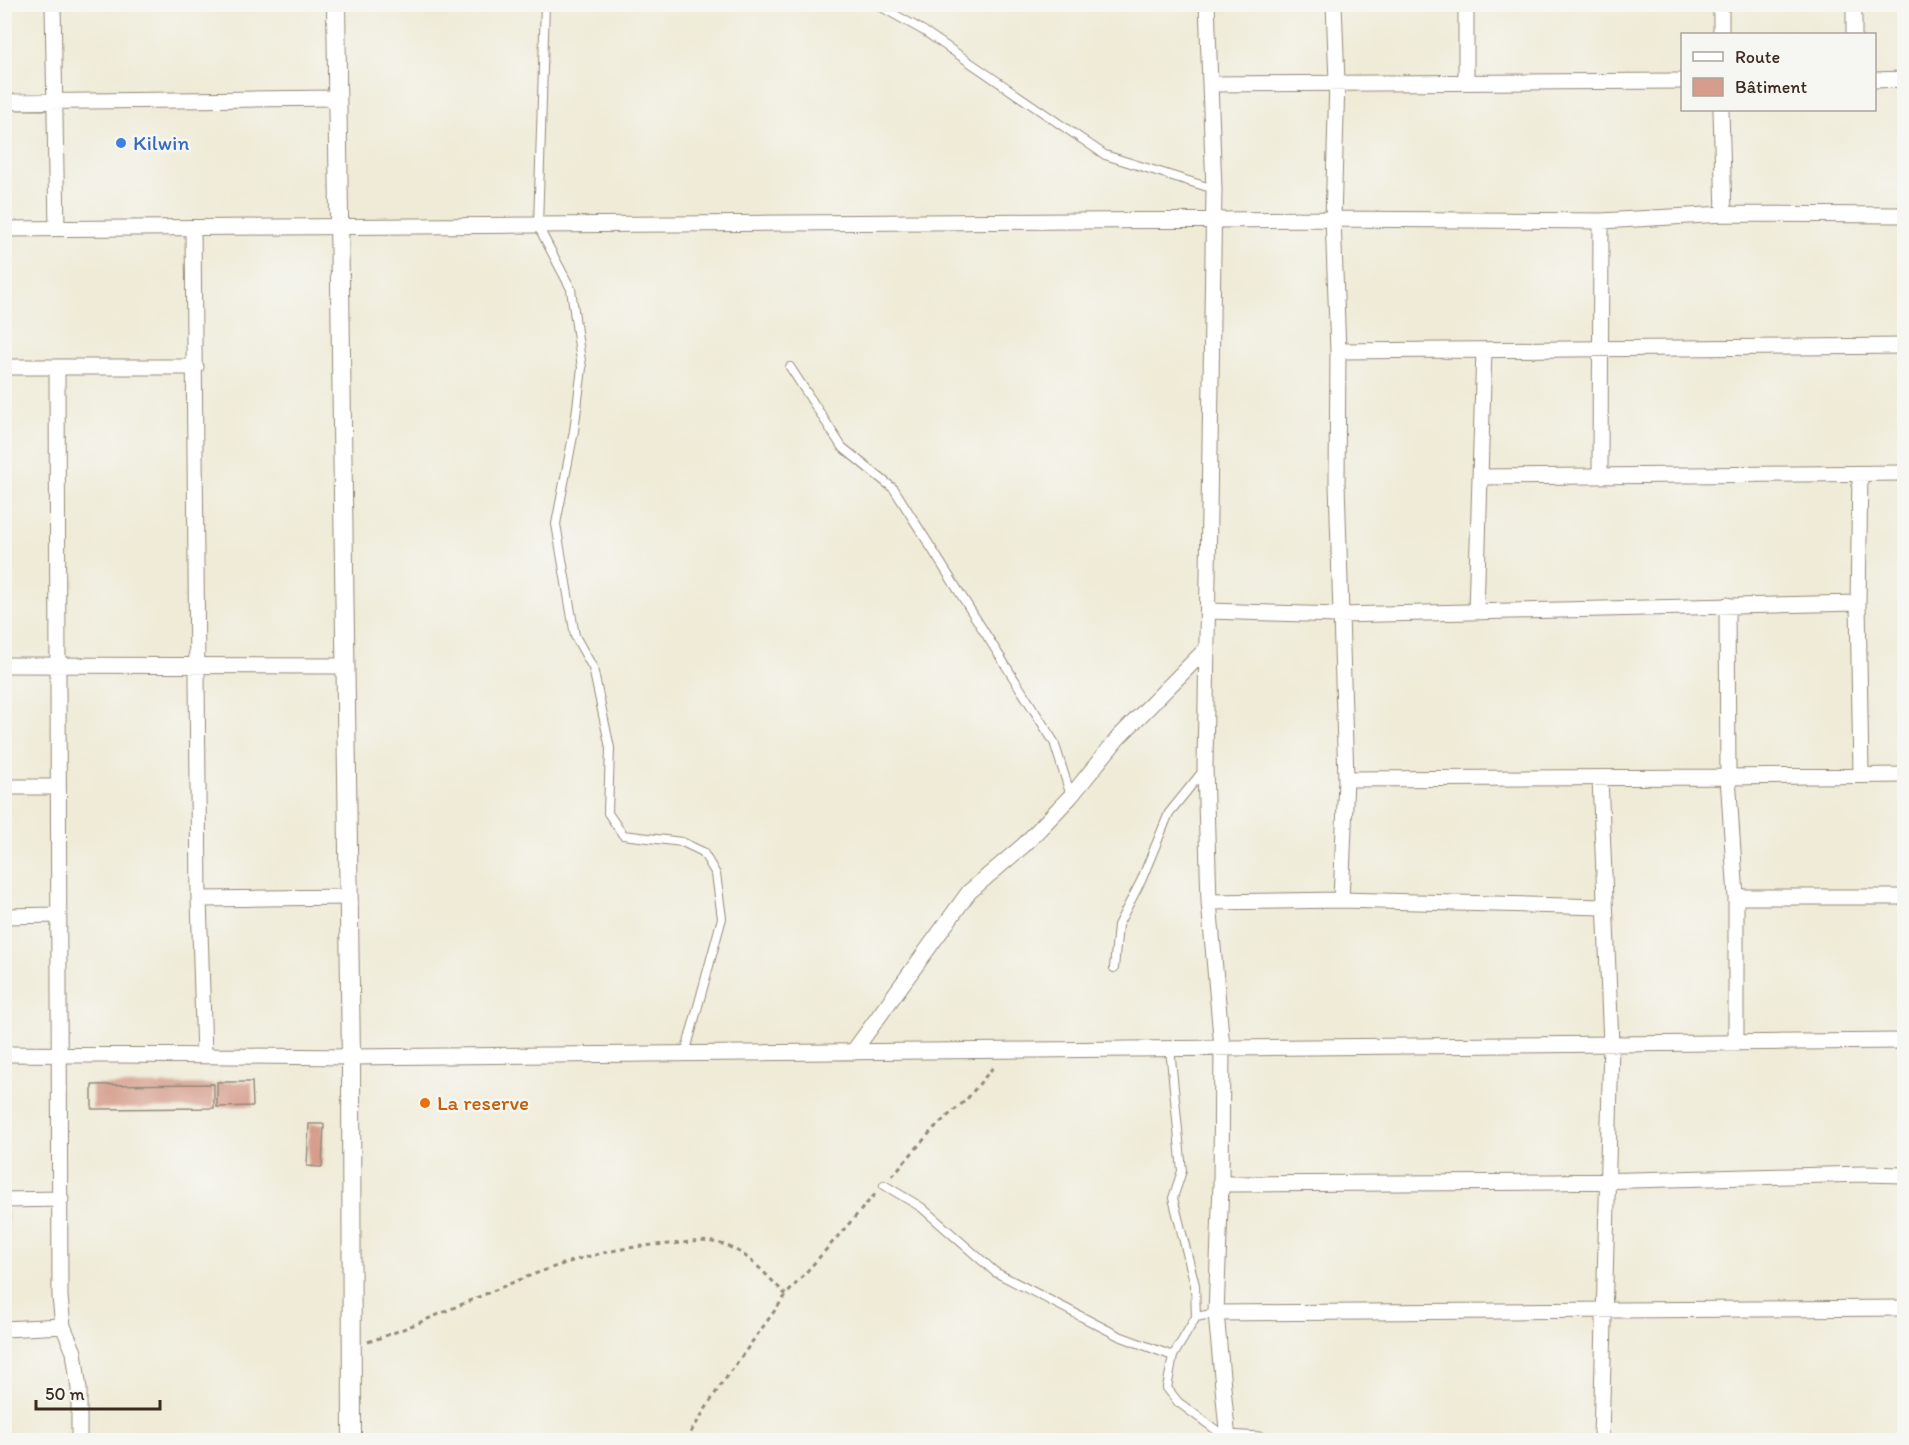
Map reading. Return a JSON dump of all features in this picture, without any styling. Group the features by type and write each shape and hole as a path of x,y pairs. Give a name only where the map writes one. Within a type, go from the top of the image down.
{"street":[{"path":"53,4 57,229"},
{"path":"336,4 351,1057 352,1440"},
{"path":"1207,4 1212,84 1214,189 1205,768 1209,902 1222,1047 1221,1184 1216,1313 1228,1439 1260,1440"},
{"path":"1334,4 1337,81 1333,219 1338,351 1336,432 1339,615 1346,779 1341,900"},
{"path":"1466,4 1466,81"},
{"path":"1721,4 1721,33"},
{"path":"1854,4 1854,33"},
{"path":"1876,80 1905,80"},
{"path":"1212,84 1337,81 1681,81"},
{"path":"4,102 337,98"},
{"path":"1721,111 1724,214"},
{"path":"4,230 1212,222 1333,219 1601,221 1724,214 1905,215"},
{"path":"1600,474 1601,221"},
{"path":"192,228 199,900 204,1055"},
{"path":"1338,351 1905,346"},
{"path":"1476,612 1484,350"},
{"path":"4,367 195,368"},
{"path":"57,368 60,1297 63,1326 74,1352 78,1380 79,1440"},
{"path":"1480,477 1600,474 1905,473"},
{"path":"1860,474 1858,603 1861,773"},
{"path":"1209,611 1339,615 1858,603"},
{"path":"1727,605 1728,777 1736,897 1736,1042"},
{"path":"852,1052 969,892 1024,845 1071,796 1118,738 1206,649"},
{"path":"4,664 344,666"},
{"path":"1346,779 1728,777 1861,773 1905,775"},
{"path":"1600,777 1611,1044 1601,1440"},
{"path":"4,787 58,787"},
{"path":"199,900 348,897"},
{"path":"1736,897 1905,897"},
{"path":"1209,902 1341,900 1604,907"},
{"path":"4,916 58,915"},
{"path":"4,1054 351,1057 1905,1041"},
{"path":"1221,1184 1607,1181 1864,1174 1905,1175"},
{"path":"4,1200 61,1199"},
{"path":"1216,1313 1905,1308"},
{"path":"4,1329 63,1326"}],"lane":[{"path":"545,4 538,226 571,289 582,368 574,431 556,524 574,636 593,668 610,748 608,813 623,835 682,842 702,852 716,874 722,918 685,1054"},
{"path":"876,4 924,31 1105,155 1214,189"},
{"path":"790,367 842,447 894,489 1054,742 1071,796"},
{"path":"1114,969 1118,926 1141,881 1169,813 1205,768"},
{"path":"1170,1048 1182,1171 1173,1198 1195,1285 1196,1317 1173,1356 1167,1388 1178,1402 1228,1439"},
{"path":"884,1185 921,1207 994,1272 1119,1336 1173,1356"},
{"path":"1196,1317 1216,1313"}],"path":[{"path":"686,1440 718,1389 786,1295 934,1128 966,1100 991,1072 1004,1050"},
{"path":"352,1347 411,1327 471,1298 562,1262 640,1245 714,1242 751,1259 786,1295"},
{"path":"1151,1440 1228,1439"}],"building":[{"path":"217,1082 252,1082 253,1106 217,1107"},
{"path":"214,1084 214,1108 92,1109 92,1085"},
{"path":"309,1124 324,1124 322,1167 307,1166"},
{"path":"4,1210 8,1210 7,1260 4,1260"}],"place":[{"name":"Kilwin","path":"121,143"},
{"name":"La reserve","path":"425,1103"}]}
